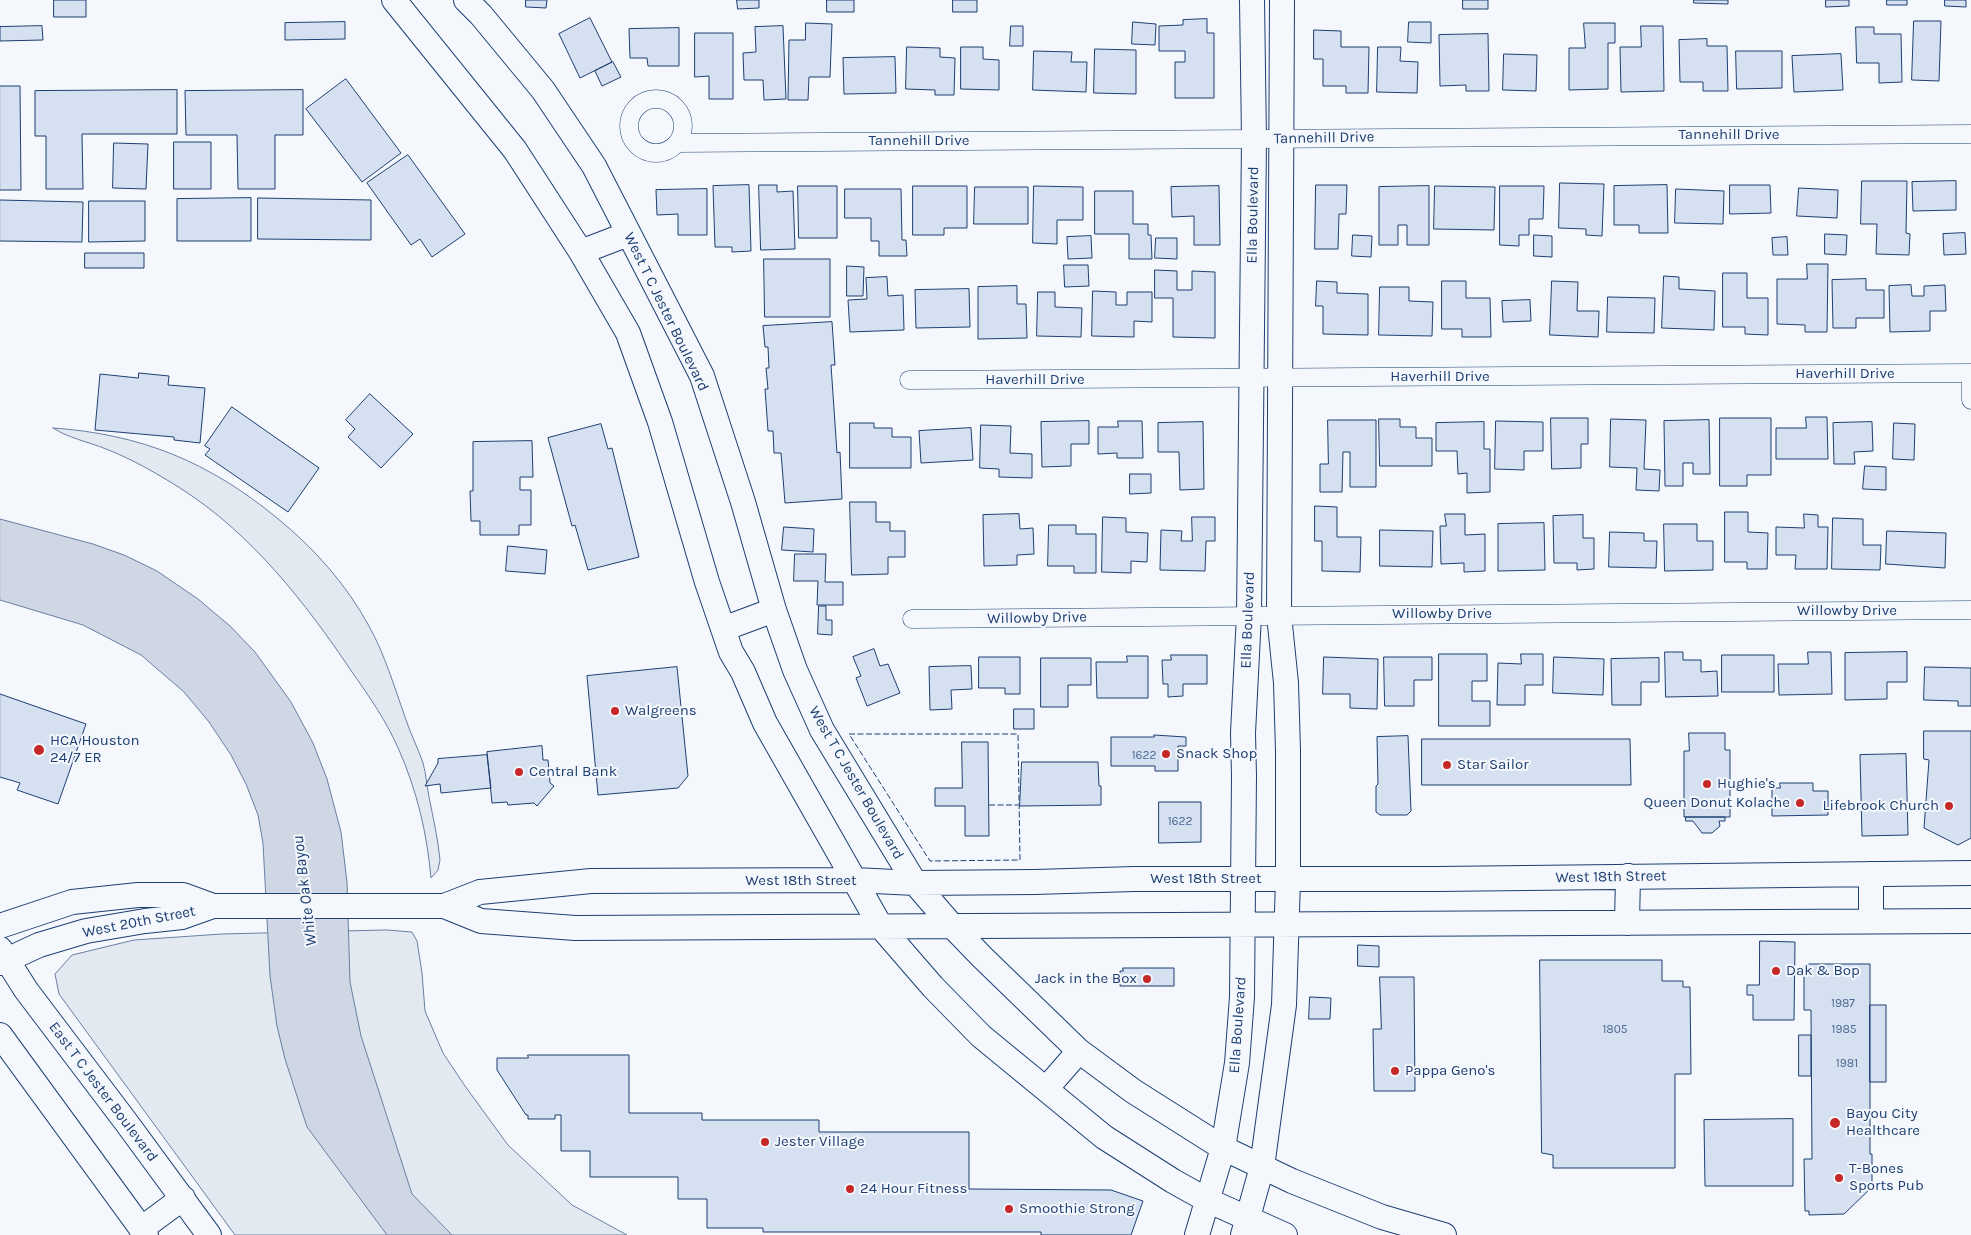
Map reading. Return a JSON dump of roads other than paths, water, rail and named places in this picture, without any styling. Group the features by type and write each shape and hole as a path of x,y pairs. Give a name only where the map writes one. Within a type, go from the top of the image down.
{"main road":[{"path":"394,0 515,150 582,252 628,333 660,422 730,652 743,672 764,723 881,927 933,987 981,1036 1104,1137 1173,1181 1207,1200 1245,1227 1285,1235"},
{"name":"West T C Jester Boulevard","path":"466,0 542,90 594,166 702,376 743,502 774,610 795,670 822,730 915,883 953,927 1079,1051 1132,1091 1223,1148 1262,1167 1334,1200 1382,1217 1444,1235"},
{"name":"Ella Boulevard","path":"1197,1235 1223,1148 1237,1063 1242,998 1243,733 1249,615 1254,139 1252,0"},
{"name":"Ella Boulevard","path":"1245,1227 1262,1167 1284,1005 1287,924 1286,683 1279,615 1282,0"},
{"path":"582,252 628,234"},
{"path":"723,629 774,610"},
{"name":"West 18th Street","path":"444,906 480,892 590,881 854,880 915,883 1134,879 1288,880 1971,873"},
{"path":"1871,874 1871,921"},
{"path":"1627,923 1628,876"},
{"name":"West 20th Street","path":"0,926 72,902 138,895 183,895 219,906"},
{"name":"West 18th Street","path":"219,906 444,906 481,921 575,928 953,927 1242,923 1971,921"},
{"name":"West 20th Street","path":"2,957 86,931 182,917 219,906"},
{"name":"East T C Jester Boulevard","path":"2,957 209,1235"},
{"path":"0,1035 144,1232 183,1198"},
{"path":"1046,1089 1079,1051"}],"street":[{"name":"Tannehill Drive","path":"677,143 1971,134"},
{"name":"Haverhill Drive","path":"909,380 1971,373"},
{"path":"1971,373 1971,400"},
{"name":"Willowby Drive","path":"912,619 1971,610"}],"water":[{"name":"White Oak Bayou","path":"0,519 93,544 124,555 157,571 198,599 230,626 255,652 291,702 313,743 327,779 341,832 347,882 350,982 361,1036 412,1194 452,1235 387,1235 307,1127 285,1059 277,1026 270,976 263,843 258,815 246,784 231,755 209,722 184,692 141,655 83,625 0,600"}],"place":[{"name":"Walgreens","path":"615,711"},
{"name":"HCA Houston 24/7 ER","path":"39,750"},
{"name":"Snack Shop","path":"1166,754"},
{"name":"Star Sailor","path":"1447,765"},
{"name":"Central Bank","path":"519,772"},
{"name":"Hughie's","path":"1707,784"},
{"name":"Queen Donut Kolache","path":"1800,803"},
{"name":"Lifebrook Church","path":"1949,806"},
{"name":"Dak & Bop","path":"1776,971"},
{"name":"Jack in the Box","path":"1147,979"},
{"name":"Pappa Geno's","path":"1395,1071"},
{"name":"Bayou City Healthcare","path":"1835,1123"},
{"name":"Jester Village","path":"765,1142"},
{"name":"T-Bones Sports Pub","path":"1839,1178"},
{"name":"24 Hour Fitness","path":"850,1189"},
{"name":"Smoothie Strong","path":"1009,1209"}]}
